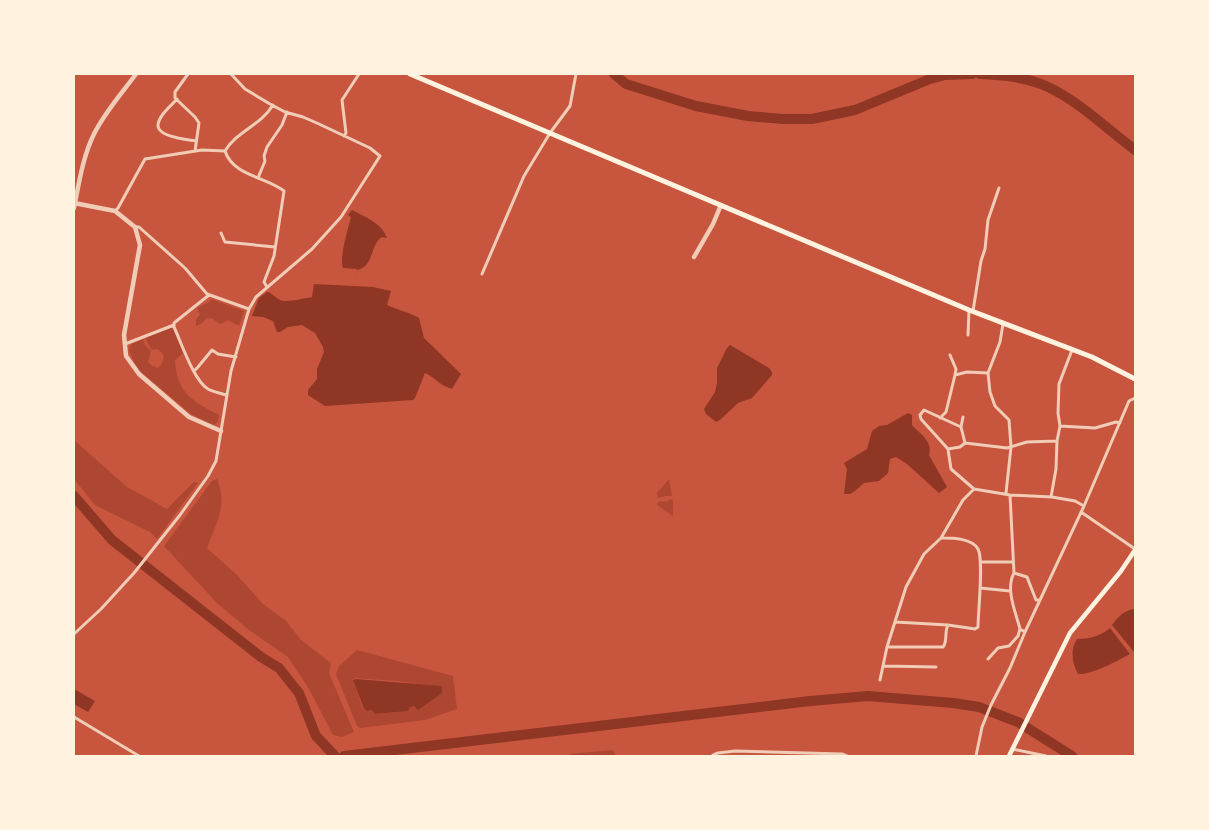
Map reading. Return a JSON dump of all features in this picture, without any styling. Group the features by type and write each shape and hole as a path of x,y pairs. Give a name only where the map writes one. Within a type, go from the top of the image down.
{"main road":[{"path":"410,74 971,311 1108,364 1135,380"},
{"path":"1009,756 1070,633 1121,571 1135,549"}],"street":[{"path":"136,74 100,123 94,135 86,152 74,205 115,211 135,227 139,227 185,268 200,288 209,296 250,309"},
{"path":"188,74 175,92 177,99 199,123 195,151"},
{"path":"74,634 101,609 135,572 208,476 216,461 226,395 250,309 256,297 312,249 341,217 380,156 370,148 303,116 287,112 273,105 245,89 231,74"},
{"path":"344,136 346,133 342,100 358,74"},
{"path":"482,274 524,176 550,133 570,106 576,74"},
{"path":"177,99 162,116 158,128 162,133 180,139 196,140"},
{"path":"225,151 233,141 263,117 273,105"},
{"path":"258,178 265,161 264,156 267,147 282,125 287,112"},
{"path":"115,211 145,159 195,151 225,151"},
{"path":"225,151 233,164 284,191 272,264 264,282 267,287"},
{"path":"968,335 971,311 985,249 988,220 999,188"},
{"path":"694,257 713,224 720,205"},
{"path":"135,227 140,245 124,335 126,356 139,374 189,417 221,431"},
{"path":"221,233 226,242 275,247"},
{"path":"125,344 174,325 174,322 209,296"},
{"path":"988,659 998,648 1009,646 1018,636 1020,629 1010,591 1012,575 1014,573 1008,494 1011,447 1009,420 995,406 990,392 988,373 1000,342 1003,324"},
{"path":"174,325 194,371 203,385 208,389 226,395"},
{"path":"1051,497 1060,426 1058,413 1059,384 1072,349"},
{"path":"194,371 212,350 218,354 236,357"},
{"path":"940,418 946,412 956,375 956,369 950,355"},
{"path":"956,375 967,372 988,373"},
{"path":"976,756 986,718 1084,506 1129,401 1135,398"},
{"path":"961,427 924,410 920,415 921,419 948,449 951,469 974,489 1051,497 1075,501 1084,506"},
{"path":"963,417 961,427 965,443"},
{"path":"1060,426 1095,428 1116,422 1120,423"},
{"path":"948,449 965,443 1011,447 1027,442 1057,440"},
{"path":"880,680 887,648 906,587 924,554 941,538 963,500 974,489"},
{"path":"1081,512 1135,549"},
{"path":"895,622 948,625 975,629 978,627 980,562 978,549 972,544 953,538 941,538"},
{"path":"980,562 1012,562"},
{"path":"1014,573 1027,577 1036,600 1039,600"},
{"path":"980,588 1010,591"},
{"path":"887,648 943,647 946,644 948,625"},
{"path":"1020,629 1025,632"},
{"path":"884,666 936,667"},
{"path":"74,717 139,756"},
{"path":"1012,749 1046,756"},
{"path":"713,755 735,751 842,754 847,756"}],"shaded area":[{"path":"352,210 377,224 387,238 382,237 378,240 366,265 357,270 356,277 357,269 343,268 342,263 344,243 351,217 348,215"},
{"path":"314,284 373,287 391,291 387,305 419,318 424,338 461,374 452,389 425,373 413,400 325,406 308,395 308,390 317,379 317,369 324,352 315,333 302,325 288,327 277,332 273,321 263,317 252,316 259,298 267,292 280,300 296,300 312,297"},
{"path":"211,299 244,311 239,326 228,320 220,324 213,319 207,318 196,326 196,319 200,315 197,308"},
{"path":"173,327 183,353 175,360 179,380 188,395 219,415 218,421 214,425 191,414 139,370 133,360 129,349 132,344 143,339 145,345 151,351 148,362 158,368 163,360 163,355 157,349 152,350 146,340 147,337"},
{"path":"730,345 769,368 772,375 752,398 738,403 716,422 706,414 704,409 715,392 717,368"},
{"path":"908,413 912,415 912,425 927,442 930,450 929,455 947,487 939,493 907,464 896,457 890,459 888,473 879,481 864,483 850,494 844,494 847,469 844,463 867,449 872,431"},
{"path":"74,440 127,487 167,509 194,482 198,483 157,539 150,532 95,505 74,479"},
{"path":"217,479 221,498 220,514 207,548 238,576 263,604 286,621 301,640 331,663 329,673 354,732 342,737 333,735 309,689 288,657 249,630 217,603 164,546 212,481"},
{"path":"669,479 672,496 658,498 657,493"},
{"path":"670,499 673,500 673,516 657,505 659,501 667,502"},
{"path":"1135,609 1134,652 1112,625 1122,614"},
{"path":"1110,628 1130,654 1097,670 1078,674 1073,656 1073,648 1077,639 1095,636"},
{"path":"357,650 453,676 457,709 425,720 360,728 357,726 336,674 339,666","holes":["355,678 442,687 418,709 410,706 408,711 373,714 372,710 366,711 363,709 353,680"]},
{"path":"353,680 442,686 442,693 418,710 414,706 410,707 408,711 374,714 372,710 367,711 364,709"},
{"path":"74,689 95,701 88,712 74,704"},
{"path":"614,751 615,756 570,756 571,754"}],"waterway":[{"path":"614,74 626,84 696,106 748,116 783,119 812,119 855,110 930,79 945,75 972,74"},
{"path":"980,74 1023,79 1048,87 1071,100 1135,150"},
{"path":"74,496 112,540 261,657 279,668 299,693 316,736 335,756"},
{"path":"344,756 810,701 868,696 979,707 1018,722 1072,756"}]}
